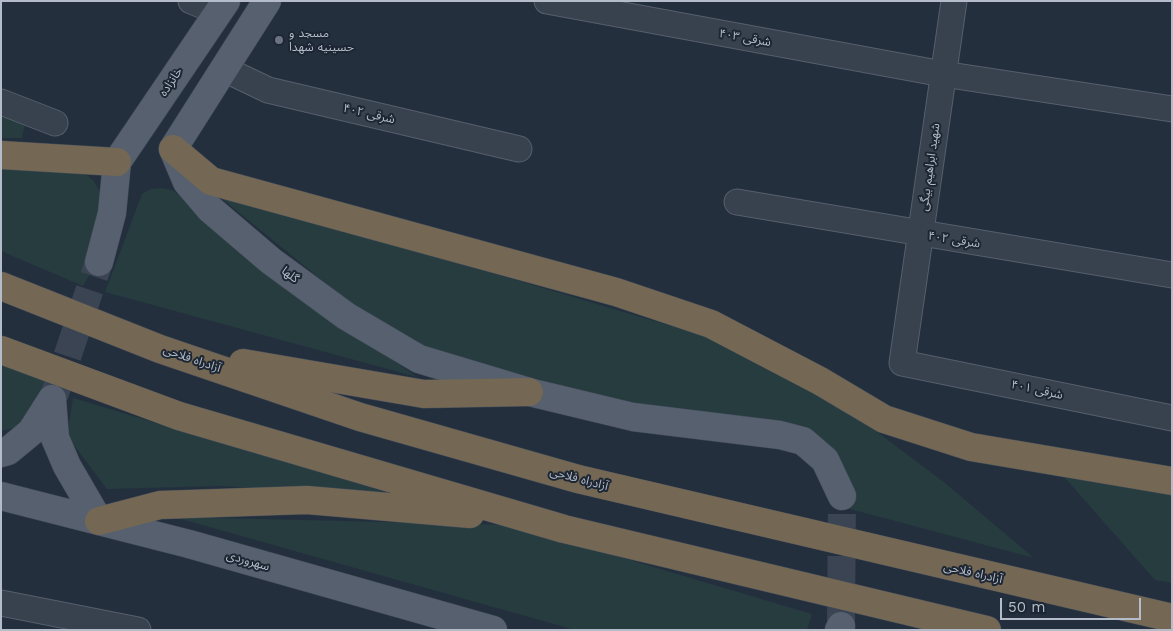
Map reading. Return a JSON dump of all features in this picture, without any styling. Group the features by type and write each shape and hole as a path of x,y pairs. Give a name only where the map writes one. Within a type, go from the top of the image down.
{"highway":[{"path":"173,149 211,181 616,292 711,324 892,422 971,447 1172,481"},
{"path":"1,154 117,162"},
{"name":"آزادراه فلاحی","path":"1,286 160,349 360,417 578,479 1172,618"},
{"path":"160,349 424,394 529,392"},
{"path":"1,350 179,416 564,529 988,630"},
{"path":"99,521 160,505 307,500 534,520"}],"main road":[{"path":"173,149 267,1"},
{"name":"خانزاده","path":"117,162 222,7"},
{"name":"گلها","path":"173,149 187,182 210,209 271,261 346,316 419,359 529,392 632,417 780,434 803,441 825,460 842,496"},
{"path":"99,262 112,213 117,162"},
{"path":"1,453 8,451 32,432 52,399 54,438 67,466 99,521"},
{"name":"سهروردی","path":"1,496 99,521 493,630"}],"street":[{"path":"191,1 222,7"},
{"name":"۴۰۳ شرقی","path":"547,1 943,74 1172,109"},
{"name":"شهید ابراهیم بیگی","path":"902,363 954,1"},
{"name":"۴۰۲ شرقی","path":"224,70 268,90 518,149"},
{"path":"1,102 55,123"},
{"name":"۴۰۲ شرقی","path":"737,202 921,235 1172,276"},
{"name":"۴۰۱ شرقی","path":"902,363 1172,418"},
{"path":"1,603 73,623 138,630"}],"green space":[{"path":"1,113 25,124 22,138 1,138"},
{"path":"1,165 82,171 94,181 103,198 98,260 83,286 1,251"},
{"path":"162,188 172,190 184,198 323,311 417,377 105,292 142,194 151,189"},
{"path":"210,189 708,337 836,401 945,483 1034,558 846,508 831,466 733,417 610,400 423,347 360,311"},
{"path":"1,363 51,380 25,425 1,431"},
{"path":"73,398 396,495 220,486 107,489 67,436"},
{"path":"1058,470 1172,492 1172,583 1155,580"},
{"path":"174,517 512,525 812,614 807,630 575,630"}],"tunnel":[{"path":"54,396 99,262"},
{"path":"841,626 842,496"}],"place":[{"name":"مسجد و حسینیه شهدا","path":"279,40"}]}
